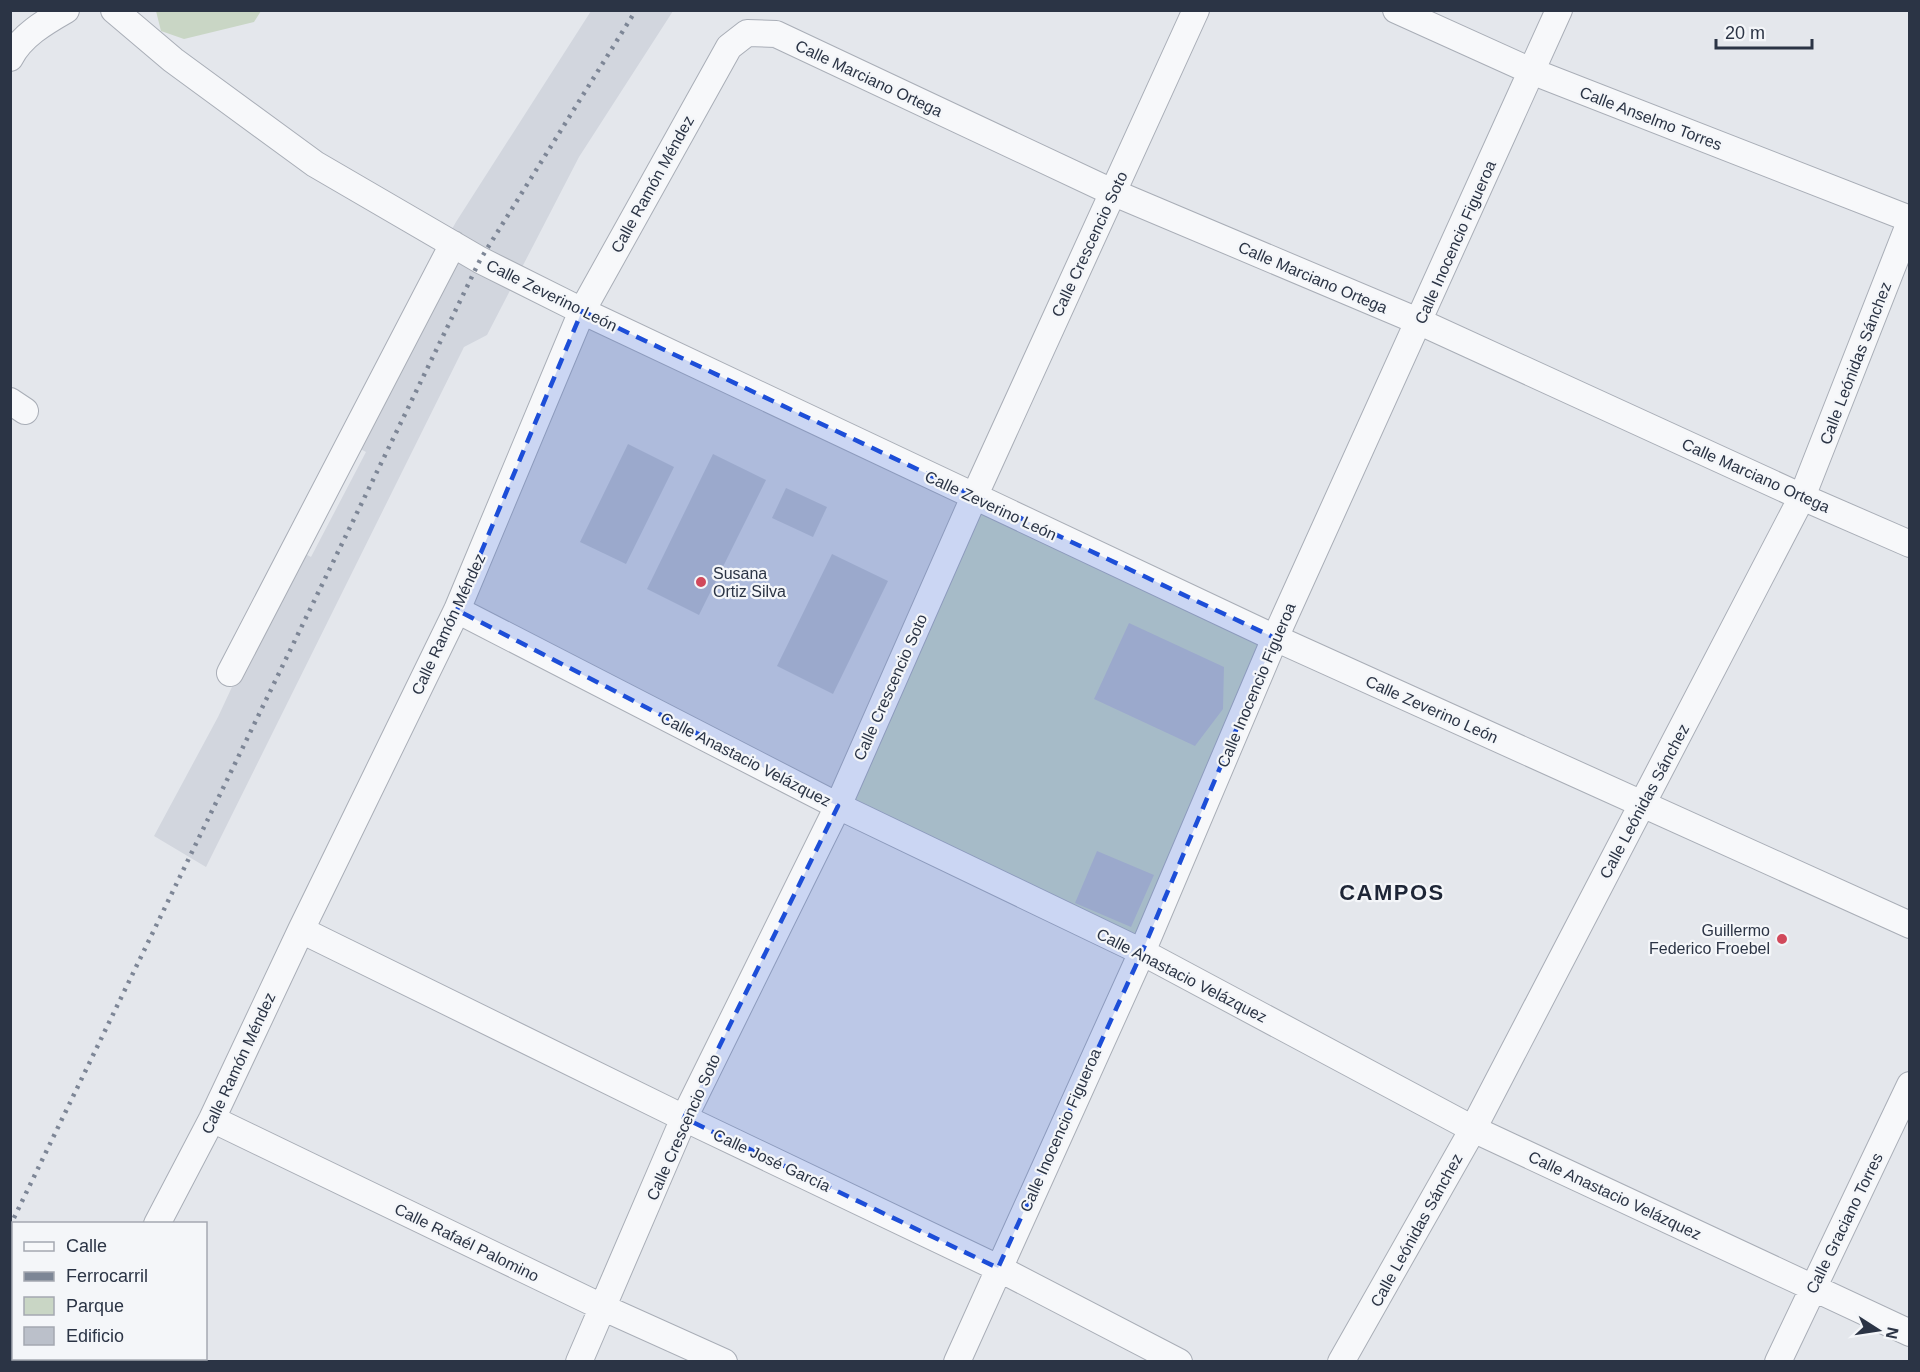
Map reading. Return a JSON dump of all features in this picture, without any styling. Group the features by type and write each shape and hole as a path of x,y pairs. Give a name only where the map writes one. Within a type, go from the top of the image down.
{"street":[{"path":"10,58 41,24 66,10"},
{"name":"Calle Zeverino León","path":"114,10 173,60 315,164 480,260 974,497 1275,638 1910,925"},
{"name":"Calle Crescencio Soto","path":"579,1362 684,1118 837,806 974,497 1196,10"},
{"name":"Calle Anselmo Torres","path":"1396,10 1531,71 1910,220"},
{"name":"Calle Inocencio Figueroa","path":"957,1362 1142,952 1275,638 1559,10"},
{"name":"Calle Marciano Ortega","path":"747,33 776,34 1112,192 1419,322 1910,544"},
{"name":"Calle Ramón Méndez","path":"158,1222 212,1119 457,610 582,310 729,46 747,33"},
{"name":"Calle Leónidas Sánchez","path":"1341,1362 1473,1129 1802,497 1910,220"},
{"path":"230,673 453,244"},
{"name":"Calle Anastacio Velázquez","path":"457,610 837,806 1142,952 1473,1129 1910,1333"},
{"name":"Calle José García","path":"301,930 684,1118 998,1268 1179,1362"},
{"name":"Calle Graciano Torres","path":"1778,1362 1910,1085"},
{"name":"Calle Rafaél Palomino","path":"212,1119 604,1308 724,1362"}],"highlighted area":[{"path":"582,311 1275,638 1142,952 998,1268 684,1118 838,806 457,610"}],"shaded area":[{"path":"591,11 673,11 579,157 487,335 464,347 206,867 154,836 218,717 296,549 311,557 366,452 346,441 410,303 456,222"},
{"path":"582,311 974,497 838,806 457,610"}],"green space":[{"path":"156,10 261,11 254,22 184,39 161,31"},
{"path":"974,497 1275,638 1142,952 838,806"}],"building":[{"path":"628,444 674,467 626,564 580,542"},
{"path":"713,454 766,480 699,615 647,589"},
{"path":"786,488 827,507 813,537 772,518"},
{"path":"832,554 888,581 833,694 777,666"},
{"path":"1129,623 1224,667 1223,709 1195,746 1094,699"},
{"path":"1097,851 1154,875 1131,927 1075,903"}],"railway":[{"path":"10,1226 480,260 636,10"}],"place":[{"name":"Susana Ortiz Silva","path":"701,582"},
{"name":"Guillermo Federico Froebel","path":"1782,939"}],"district":[{"name":"CAMPOS","path":"1392,892"}]}
